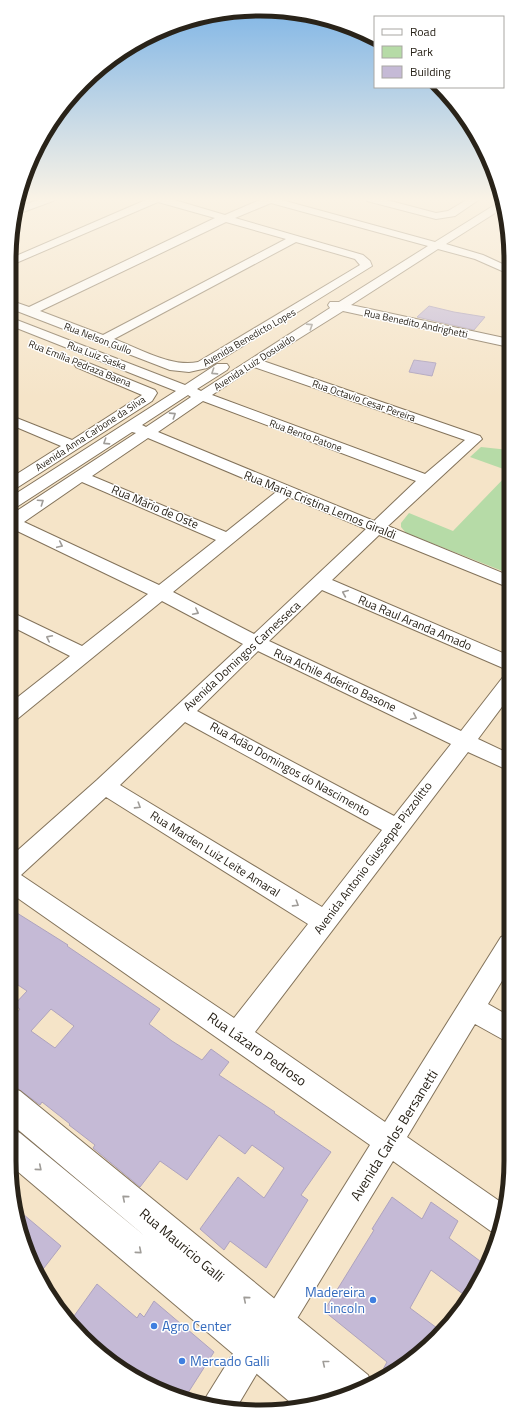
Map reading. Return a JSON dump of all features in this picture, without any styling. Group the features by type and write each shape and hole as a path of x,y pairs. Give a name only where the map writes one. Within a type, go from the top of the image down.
{"main road":[{"name":"Rua Mauricio Galli","path":"16,1108 266,1335 316,1398"},
{"name":"Rua Mauricio Galli","path":"16,1149 266,1335 352,1386"}],"street":[{"path":"29,312 124,265"},
{"path":"104,340 245,265"},
{"name":"Avenida Benedicto Lopes","path":"189,368 202,365 357,273 363,269 365,265"},
{"name":"Avenida Luiz Dosualdo","path":"16,500 322,301 380,265"},
{"name":"Avenida Luiz Dosualdo","path":"16,519 340,306 397,265"},
{"name":"Rua Benedito Andrighetti","path":"322,301 504,342"},
{"name":"Rua Nelson Gullo","path":"16,307 175,367 189,368"},
{"name":"Rua Luiz Saska","path":"16,324 185,390"},
{"name":"Rua Emília Pedraza Baena","path":"16,338 30,343"},
{"name":"Rua Emília Pedraza Baena","path":"66,358 150,393"},
{"name":"Rua Octavio Cesar Pereira","path":"253,362 475,439"},
{"name":"Rua Bento Patone","path":"185,390 427,480"},
{"name":"Avenida Anna Carbone da Silva","path":"16,481 147,398 150,393"},
{"path":"16,422 72,445"},
{"name":"Rua Maria Cristina Lemos Giraldi","path":"131,425 146,433 286,492 504,581"},
{"name":"Avenida Domingos Carnesseca","path":"16,866 105,786 427,480 475,439"},
{"name":"Rua Mário de Oste","path":"80,476 229,539"},
{"path":"16,710 286,492"},
{"name":"Rua Achile Aderico Basone","path":"16,526 161,594 257,643 504,760"},
{"name":"Rua Raul Aranda Amado","path":"320,582 504,661"},
{"path":"16,621 84,655"},
{"name":"Avenida Antonio Giusseppe Pizzolitto","path":"237,1035 504,690"},
{"name":"Rua Adão Domingos do Nascimento","path":"183,712 396,828"},
{"name":"Rua Marden Luiz Leite Amaral","path":"105,786 325,922"},
{"name":"Rua Lázaro Pedroso","path":"16,884 237,1035 497,1217"},
{"name":"Avenida Carlos Bersanetti","path":"221,1402 266,1335 389,1142 504,955"},
{"path":"472,1008 504,1028"}],"green space":[{"path":"481,447 504,449 504,469 470,457"},
{"path":"504,478 504,572 406,533 401,527 401,523 409,513 453,531"}],"building":[{"path":"429,306 485,317 474,330 417,317"},
{"path":"414,360 436,363 432,376 409,372"},
{"path":"16,912 68,945 67,946 160,1009 149,1024 202,1060 211,1049 229,1062 219,1075 275,1112 274,1113 331,1152 301,1195 308,1200 266,1268 230,1241 224,1250 200,1229 238,1177 264,1198 284,1168 252,1145 245,1154 219,1135 187,1180 160,1161 140,1187 93,1148 95,1145 69,1125 70,1124 42,1102 40,1105 16,1087 16,1014 20,1009 16,1006 16,1003 27,991 16,984","holes":["51,1009 74,1026 55,1048 31,1031"]},
{"path":"392,1197 422,1219 431,1202 458,1221 449,1238 480,1261 463,1294 431,1270 410,1308 438,1328 409,1355 382,1372 387,1362 324,1311 374,1230 372,1229"},
{"path":"22,1213 61,1246 42,1271 29,1239"},
{"path":"97,1284 137,1318 140,1313 144,1317 154,1301 214,1352 187,1394 152,1380 124,1364 87,1334 73,1318"}],"place":[{"name":"Madereira Lincoln","path":"373,1300"},
{"name":"Agro Center","path":"154,1326"},
{"name":"Mercado Galli","path":"182,1361"}]}
